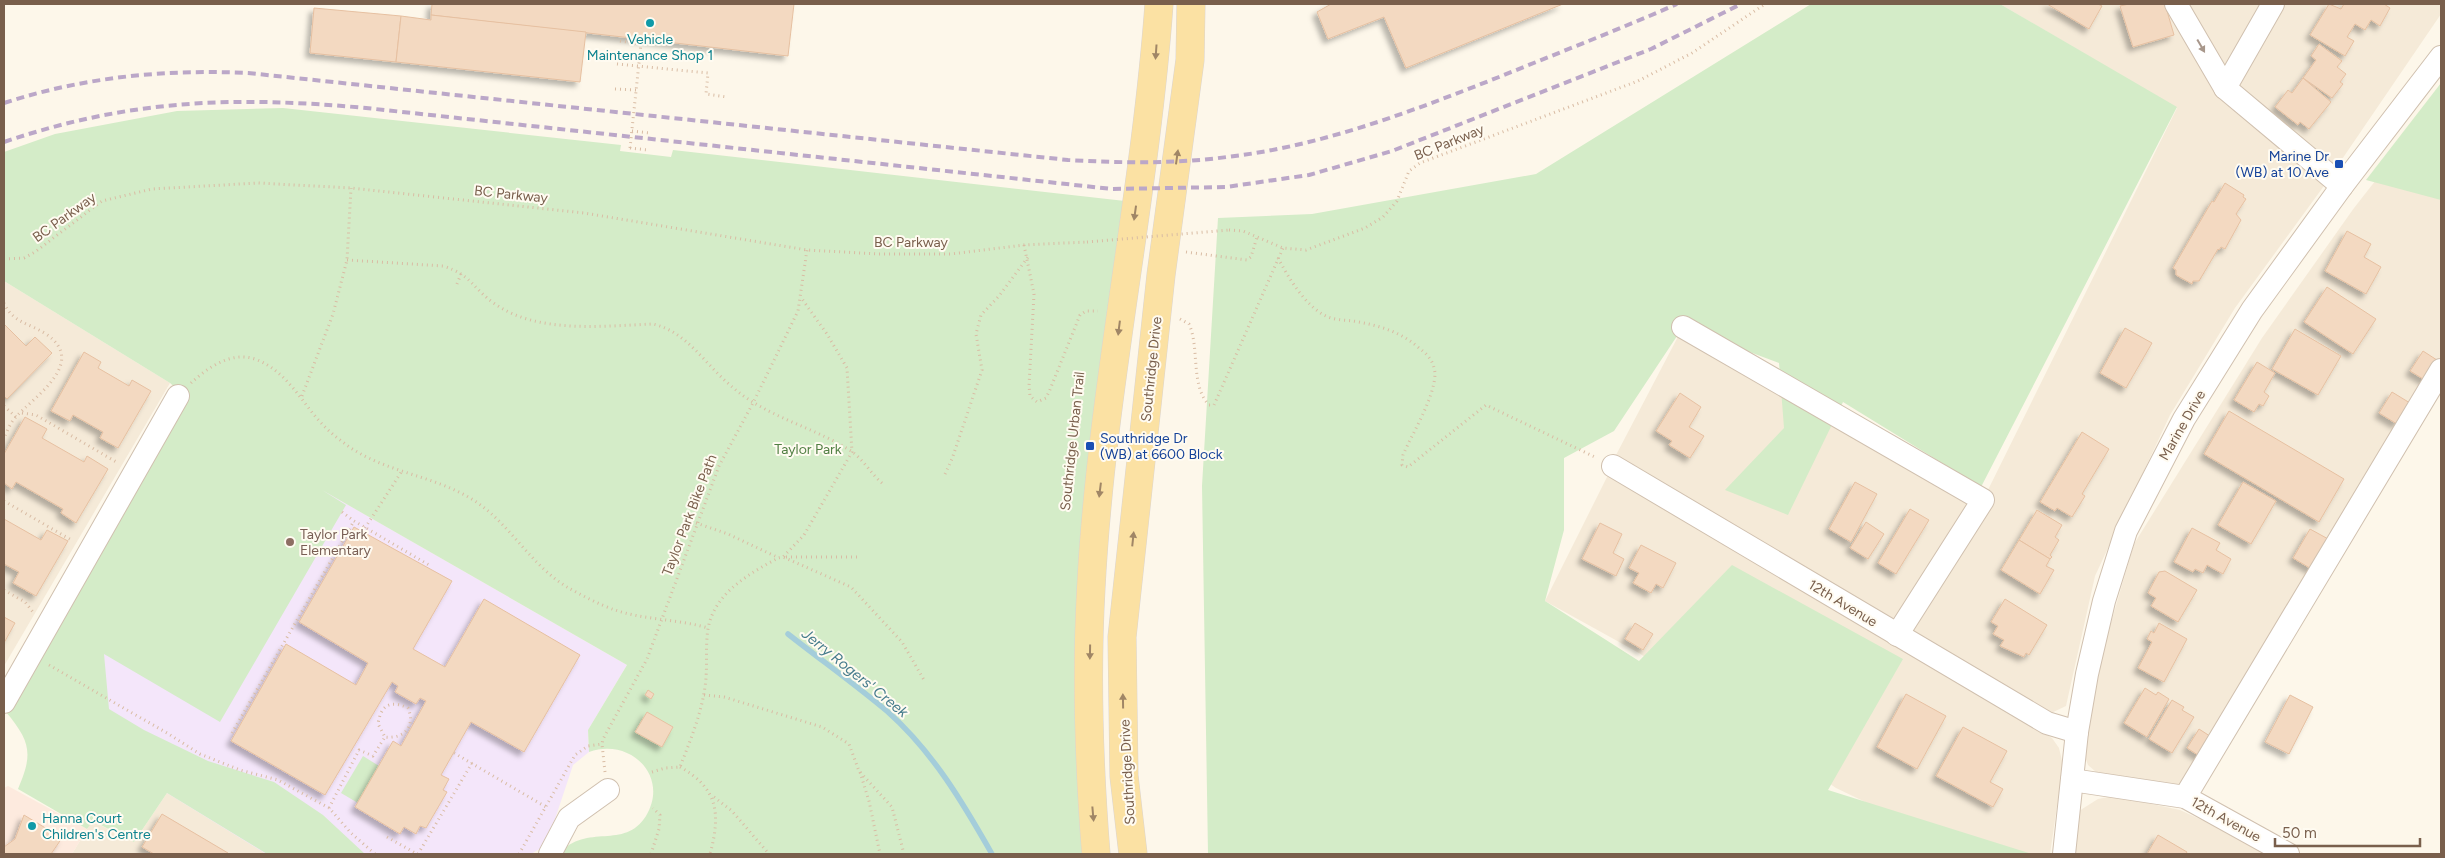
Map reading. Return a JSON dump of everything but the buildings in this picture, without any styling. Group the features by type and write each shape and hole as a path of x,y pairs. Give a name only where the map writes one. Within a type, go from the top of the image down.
{"main road":[{"path":"1096,854 1092,802 1089,682 1091,588 1097,512 1125,280 1154,77 1159,4"},
{"name":"Southridge Drive","path":"1133,854 1124,776 1122,637 1161,275 1190,60 1191,4"}],"street":[{"path":"2176,4 2225,88 2342,186"},
{"path":"2225,88 2273,4"},
{"name":"Marine Drive","path":"2064,854 2077,732 2087,674 2104,601 2126,531 2184,419 2247,319 2342,186 2441,57"},
{"path":"1683,327 1983,500 1897,635"},
{"path":"2185,796 2441,370"},
{"path":"4,702 178,396"},
{"name":"12th Avenue","path":"1613,466 2053,726 2077,732"},
{"name":"12th Avenue","path":"2072,780 2185,796 2288,854"},
{"path":"550,854 569,818 608,790"}],"path":[{"name":"BC Parkway","path":"4,259 24,258 35,252 102,201 152,189 258,183 352,188 584,213 807,250 878,254 951,254 1024,245 1087,242 1229,230 1243,231 1283,248 1306,250 1365,228 1383,217 1397,201 1409,171 1420,163 1638,81 1692,53 1765,4"},
{"path":"620,42 641,44 630,148 648,150"},
{"path":"618,64 708,73 706,94 727,97"},
{"path":"615,88 636,90"},
{"path":"632,131 650,133"},
{"path":"301,397 333,314 346,260 352,188"},
{"path":"1183,252 1247,260 1251,257 1257,237"},
{"name":"Southridge Urban Trail","path":"1024,245 1028,257 1034,294 1029,386 1030,396 1037,402 1046,398 1049,392 1080,315 1086,311 1099,311 1097,321"},
{"path":"1174,318 1189,324 1194,334 1201,396 1209,405 1214,406 1283,248"},
{"name":"Taylor Park Bike Path","path":"602,744 647,659 696,522 719,466 753,403 798,311 807,250"},
{"path":"945,474 952,459 982,370 976,334 981,314 999,296 1028,257"},
{"path":"1278,258 1291,282 1314,307 1326,316 1387,329 1409,339 1428,355 1434,373 1430,394 1403,454 1402,465 1408,467 1486,405 1613,466"},
{"path":"346,260 368,259 443,266 469,278 494,304 512,313 538,321 568,326 653,324 666,327 687,341 730,386 753,403 852,452 883,484"},
{"path":"457,284 461,274"},
{"path":"784,557 804,536 852,452 846,368 827,334 801,299"},
{"path":"4,303 7,310 18,321 45,333 51,339 59,352 61,364 55,378 43,393 16,417 4,438"},
{"path":"178,396 208,367 228,359 253,358 282,375 324,426 347,445 369,460 423,476 470,498 494,516 528,554 566,586 615,610 708,628"},
{"path":"4,406 16,417"},
{"path":"22,413 36,415 134,472"},
{"path":"365,528 402,471"},
{"path":"4,501 89,550"},
{"path":"342,512 365,528 429,565"},
{"path":"232,733 354,521"},
{"path":"696,522 728,534 778,558"},
{"path":"784,557 851,587 902,642 924,680"},
{"path":"680,767 699,715 704,695 708,628 718,604 741,579 778,558 857,558"},
{"path":"4,590 25,602 34,614 49,622"},
{"path":"30,656 159,728 200,754 240,770 278,780 329,808 350,833 375,854"},
{"path":"704,695 724,697 822,727 849,744 869,801 880,854"},
{"path":"329,808 359,750 373,756 385,738 401,736 409,729 412,717 408,708 397,703 388,704 383,710 378,724 385,738"},
{"path":"519,854 575,755 588,746 602,744 608,790"},
{"path":"454,753 546,807"},
{"path":"387,837 418,854 472,763"},
{"path":"652,772 664,768 680,767 696,776 714,797 732,811 769,854"},
{"path":"859,771 892,807 904,854"},
{"path":"710,854 715,831 714,797"},
{"path":"651,854 660,822 660,815 653,808"}],"shaded area":[{"path":"2000,4 2441,4 2441,14 2321,190 2235,308 2170,415 2095,576 2066,706 2049,714 1615,457 1683,327 1983,500 2177,108"},
{"path":"2441,97 2441,370 2191,787 2096,772 2088,765 2085,757 2100,660 2134,544 2262,338 2354,208"},
{"path":"4,281 170,383 4,666"},
{"name":"Taylor Park Elementary","path":"230,437 627,665 588,730 589,752 573,765 555,819 541,848 531,854 266,854 55,724"},
{"path":"1609,473 2052,738 2059,748 2063,765 2050,854 1974,854 1836,788 1639,653 1545,601"},
{"path":"8,786 87,829 72,854 4,854 4,788"},
{"path":"167,793 267,854 72,854 92,821 134,842"},
{"path":"2114,796 2180,810 2226,831 2266,854 2074,854 2079,811 2098,799"}],"green space":[{"path":"1811,4 2000,4 2177,107 1981,487 1843,402 1788,515 1725,490 1784,428 1779,363 1683,327 1614,431 1564,458 1564,530 1545,601 1639,661 1732,565 1903,659 1828,790 2032,854 1208,854 1202,486 1218,218 1312,214 1536,174"},
{"path":"2441,83 2441,200 2366,180"},
{"name":"Taylor Park","path":"283,108 621,145 620,151 671,157 673,150 1125,201 1083,854 559,854 581,839 627,832 637,826 646,816 652,801 653,787 649,774 642,763 631,755 619,750 604,749 589,752 588,730 627,665 322,490 346,505 220,722 104,654 109,709 144,730 208,761 274,782 323,815 365,854 267,854 167,793 134,842 93,821 87,829 18,789 26,766 27,749 21,732 6,712 185,396 170,383 4,281 4,152 55,134 177,111"},
{"path":"363,756 379,766 358,803 341,793"}],"waterway":[{"name":"Jerry Rogers' Creek","path":"788,634 876,702 904,727 946,779 992,854"}],"railway":[{"path":"4,103 64,87 125,77 186,72 248,73 1068,160 1187,161 1262,152 1297,145 1365,126 1499,77 1677,4"},
{"path":"4,142 96,117 140,109 183,104 272,102 366,108 1112,189 1226,187 1309,175 1392,151 1651,49 1741,4"}],"place":[{"name":"Vehicle Maintenance Shop 1","path":"650,23"},
{"name":"Marine Dr (WB) at 10 Ave","path":"2339,164"},
{"name":"Southridge Dr (WB) at 6600 Block","path":"1090,446"},
{"name":"Taylor Park Elementary","path":"290,542"},
{"name":"Hanna Court Children's Centre","path":"32,826"}]}
